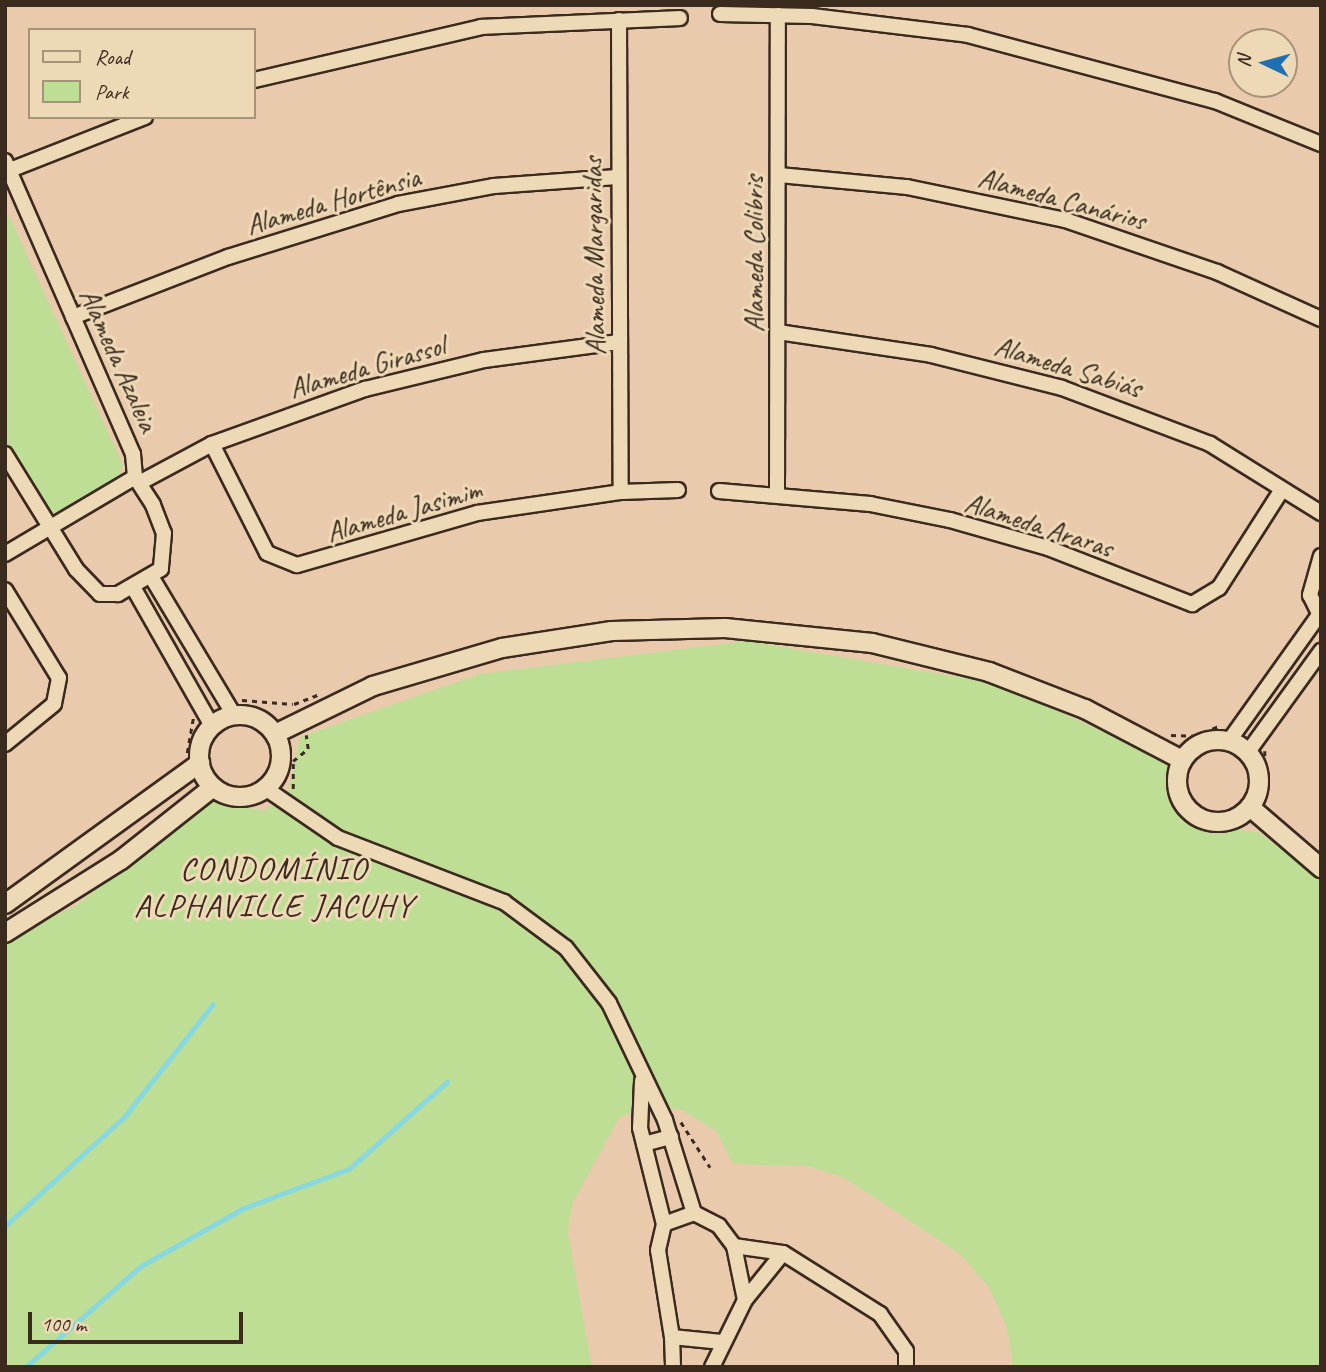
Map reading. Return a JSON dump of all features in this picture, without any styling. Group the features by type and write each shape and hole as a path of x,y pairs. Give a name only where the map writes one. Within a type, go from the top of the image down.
{"street":[{"path":"720,14 778,15 900,24 995,41 1215,101 1321,144"},
{"name":"Alameda Colibris","path":"777,493 778,15"},
{"path":"256,80 481,27 680,18"},
{"name":"Alameda Margaridas","path":"619,20 617,177 621,492"},
{"path":"7,166 139,119"},
{"name":"Alameda Azaleia","path":"7,166 134,454 138,480 164,533 166,552 152,578"},
{"name":"Alameda Canários","path":"779,174 907,187 1065,220 1217,272 1321,319"},
{"name":"Alameda Hortênsia","path":"73,317 228,257 398,204 494,186 617,177"},
{"name":"Alameda Sabiás","path":"778,332 931,355 1062,387 1210,444 1281,491 1321,513"},
{"name":"Alameda Girassol","path":"5,554 53,523 212,444 432,371 619,342"},
{"name":"Alameda Jasimim","path":"212,444 267,553 297,565 477,513 621,492 678,490"},
{"path":"5,454 53,523 87,584 100,594 133,587 152,578 231,708 257,719 275,734 279,769 265,788 233,797 213,787 192,761"},
{"name":"Alameda Araras","path":"719,491 777,493 870,504 992,530 1192,604 1219,589 1281,491"},
{"path":"1259,809 1224,823 1194,816 1177,790 1182,760 1203,743 1234,734 1277,668 1320,617 1311,582 1321,556"},
{"path":"133,587 209,719"},
{"path":"5,590 59,678 54,704 5,744"},
{"path":"275,734 297,710 426,668 502,648 612,631 725,628 873,643 989,672 1085,709 1182,760"},
{"path":"165,643 184,632"},
{"path":"1248,752 1295,681 1321,651"},
{"path":"1277,668 1295,681"},
{"path":"5,904 192,761 209,719 231,708"},
{"path":"1234,734 1248,752 1259,779 1259,809 1321,868"},
{"path":"5,933 121,860 213,787"},
{"path":"265,788 338,838 475,889 550,933 609,1003 642,1081 671,1137 694,1213 719,1226 734,1246 745,1300"},
{"path":"642,1081 644,1144 664,1224 658,1250 672,1337 673,1367"},
{"path":"644,1144 671,1137"},
{"path":"664,1224 694,1213"},
{"path":"734,1246 783,1253 880,1314 901,1341 906,1367"},
{"path":"712,1367 745,1300 783,1253"},
{"path":"672,1337 722,1342"}],"path":[{"path":"231,708 297,710 321,693"},
{"path":"297,710 309,743 293,761 290,781 301,797"},
{"path":"192,761 189,721 209,719"},
{"path":"1166,734 1182,738 1223,725 1234,734"},
{"path":"1258,736 1268,756 1259,809"},
{"path":"676,1113 710,1167"}],"green space":[{"path":"5,207 123,465 117,483 62,515 46,512 5,465"},
{"path":"747,641 994,683 1163,758 1182,781 1200,826 1258,832 1321,877 1321,1367 1013,1367 1007,1327 989,1287 960,1254 843,1177 807,1166 733,1164 717,1132 682,1110 650,1105 619,1118 572,1204 568,1232 592,1367 5,1367 5,939 77,905 211,800 265,811 289,789 300,737 480,674"}],"waterway":[{"path":"5,1226 125,1116 213,1004"},
{"path":"26,1367 141,1266 244,1208 349,1169 447,1082"}],"district":[{"name":"CONDOMÍNIO ALPHAVILLE JACUHY","path":"274,888"}]}
